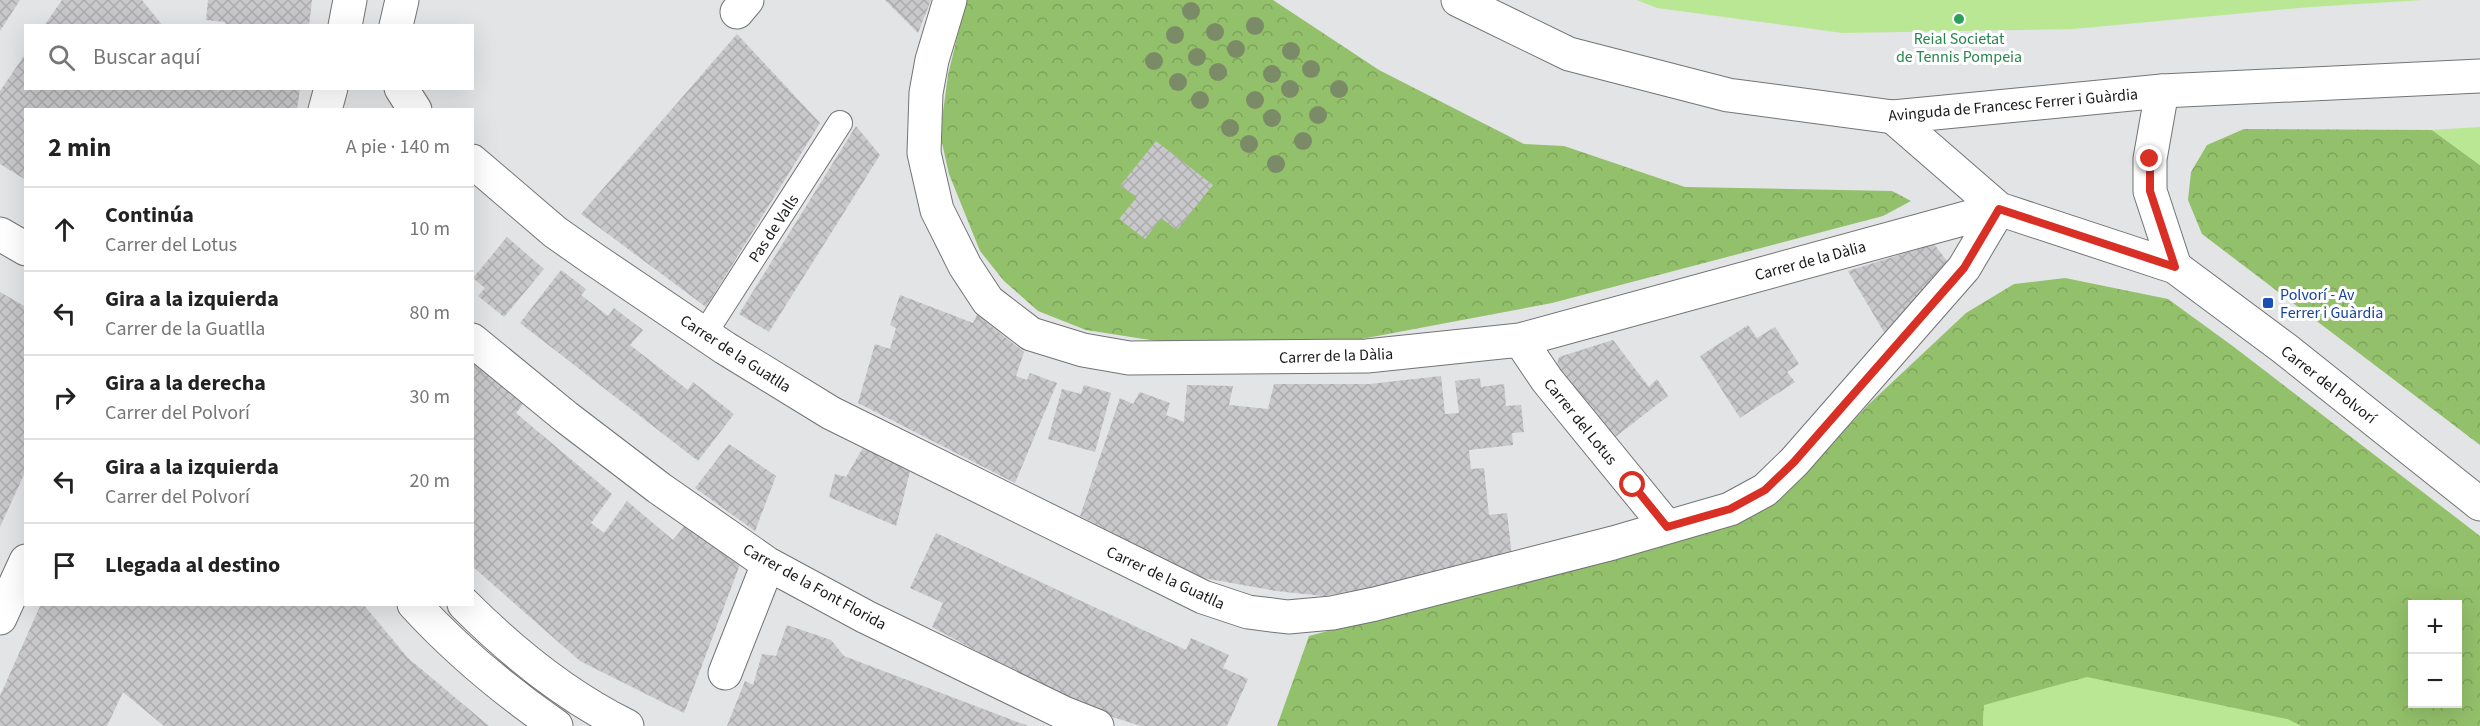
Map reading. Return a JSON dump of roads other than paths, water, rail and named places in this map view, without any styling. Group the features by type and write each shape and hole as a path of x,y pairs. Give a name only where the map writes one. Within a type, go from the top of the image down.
{"street":[{"path":"345,24 350,0"},
{"path":"396,24 402,0"},
{"name":"Carrer de la Dàlia","path":"950,0 932,60 926,93 924,153 937,210 965,266 988,301 1031,334 1083,350 1140,358 1367,356 1520,340 1999,209"},
{"name":"Avinguda de Francesc Ferrer i Guàrdia","path":"1458,0 1569,54 1728,94 1893,117 2162,91 2479,75"},
{"path":"326,108 330,90"},
{"path":"403,90 414,108"},
{"path":"2162,91 2150,159 2149,184 2175,267"},
{"name":"Carrer del Polvorí","path":"1893,117 1999,209 2175,267 2284,348 2480,504"},
{"name":"Carrer de la Guatlla","path":"474,163 555,232 725,348 831,412 1203,597 1248,612 1288,617 1365,607 1667,527 1730,509 1765,490 1794,462 1964,268 1999,209"},
{"path":"0,234 24,248"},
{"name":"Carrer del Lotus","path":"1520,340 1547,380 1667,527"},
{"name":"Carrer de la Font Florida","path":"474,342 649,481 768,564 876,622 1064,713 1097,726"},
{"path":"725,673 768,564"},
{"path":"0,618 24,565"},
{"path":"416,606 448,641 488,676 556,726"},
{"path":"466,606 527,662 567,691 627,726"}],"lane":[{"name":"Pas de Valls","path":"705,333 840,123"}],"place":[{"name":"Reial Societat de Tennis Pompeia","path":"1959,19"},
{"name":"Polvorí - Av Ferrer i Guàrdia","path":"2268,303"}]}
